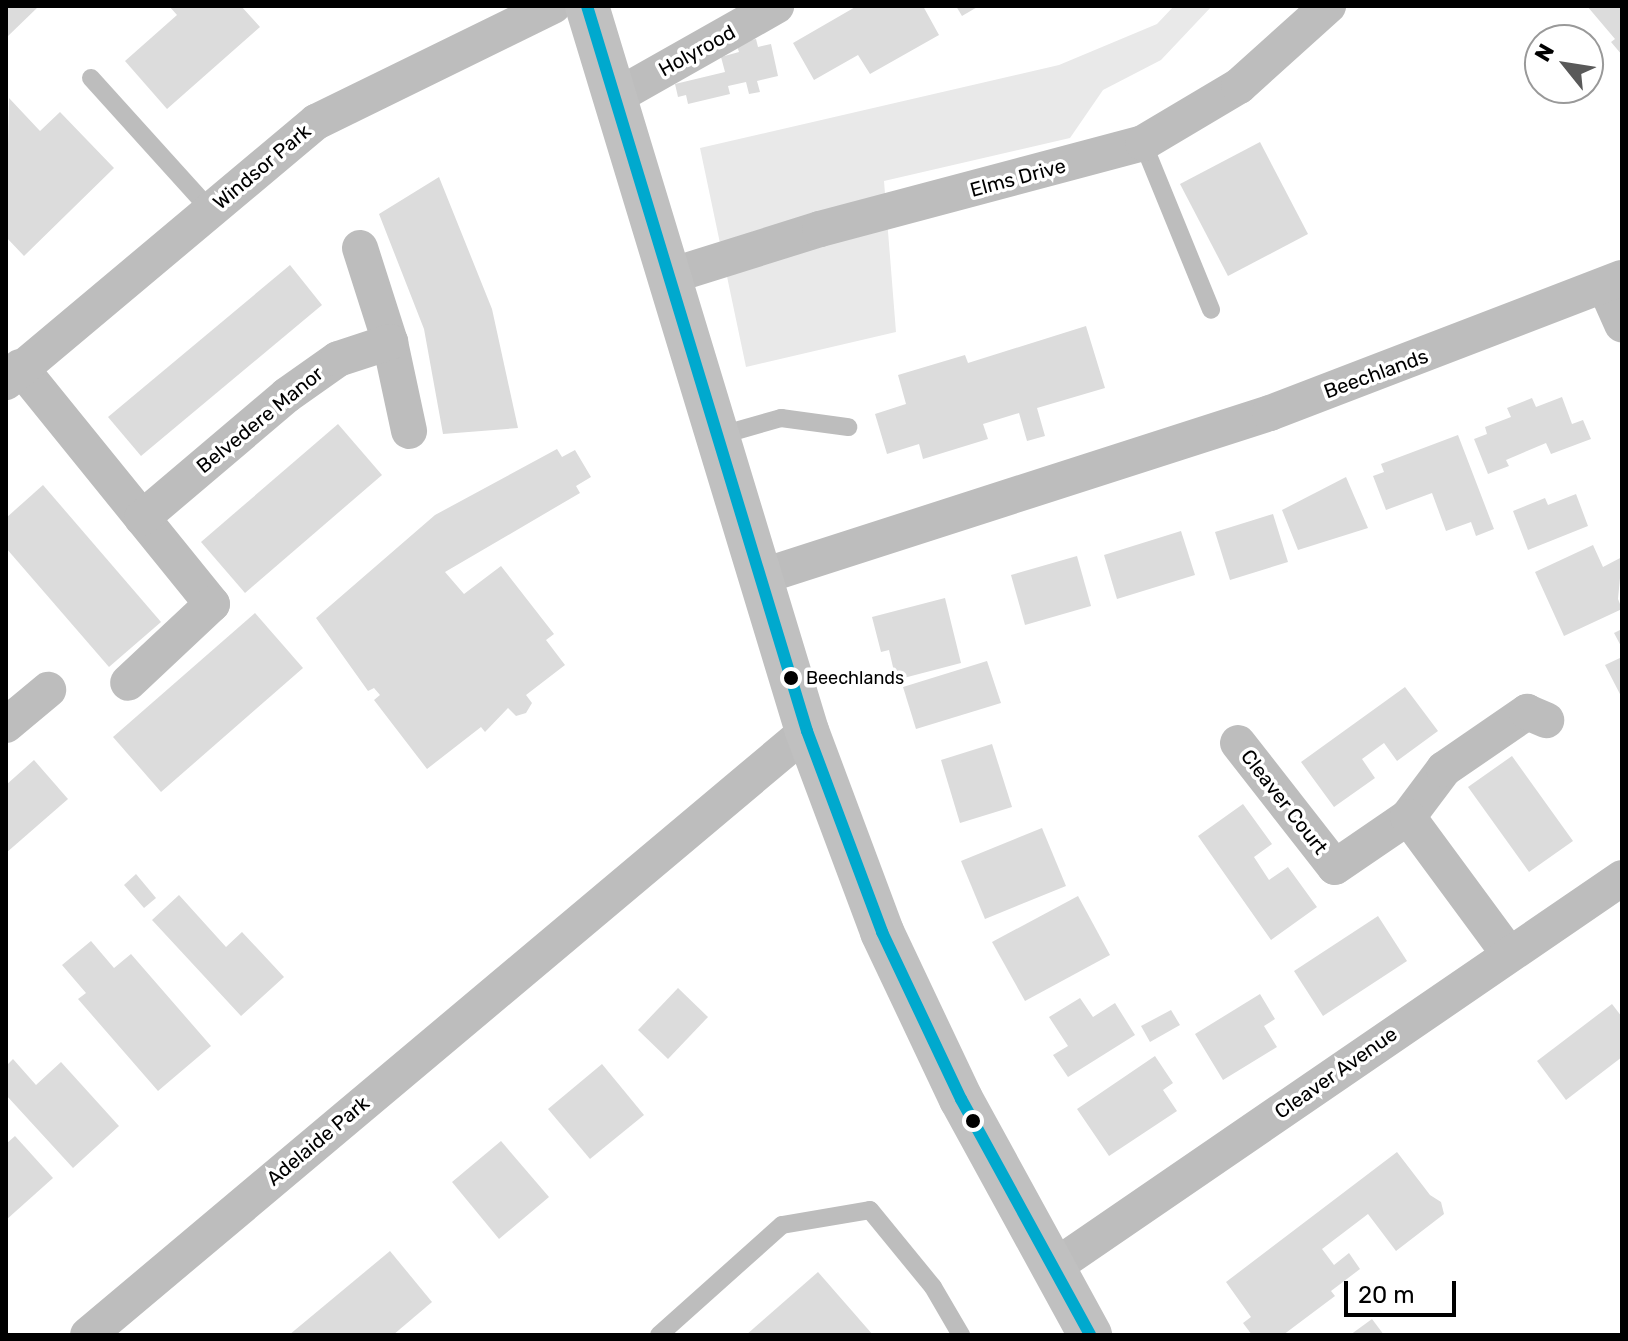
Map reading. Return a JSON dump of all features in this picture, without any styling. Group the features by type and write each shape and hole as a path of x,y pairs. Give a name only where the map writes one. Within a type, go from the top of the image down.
{"main road":[{"path":"587,6 617,96 807,731 882,932 1051,1269 1090,1335"}],"street":[{"name":"Windsor Park","path":"13,375 316,122 553,6"},
{"name":"Holyrood","path":"617,96 776,6"},
{"name":"Elms Drive","path":"670,276 820,229 1143,143 1186,122 1239,86 1328,6"},
{"path":"360,248 390,342 409,431"},
{"path":"1614,282 1622,324"},
{"name":"Beechlands","path":"760,577 1270,413 1614,282"},
{"name":"Belvedere Manor","path":"142,518 287,395 338,359 390,342"},
{"path":"13,375 142,518 212,604 128,683"},
{"path":"6,725 48,690"},
{"name":"Cleaver Court","path":"1238,743 1335,867 1408,817 1444,769 1527,712 1546,720"},
{"name":"Adelaide Park","path":"88,1335 807,731"},
{"path":"1408,817 1509,954"},
{"name":"Cleaver Avenue","path":"1051,1269 1622,878"}],"lane":[{"path":"91,78 211,211"},
{"path":"1143,143 1211,310"},
{"path":"718,436 781,418 848,427"},
{"path":"659,1335 782,1225 870,1210 933,1287 961,1335"}],"shaded area":[{"path":"1174,6 1212,6 1161,60 1103,90 1070,138 884,181 896,332 746,367 700,148 1059,65 1157,24"}],"building":[{"path":"6,6 39,6 6,38"},
{"path":"169,6 241,6 260,27 167,109 125,61 177,15"},
{"path":"857,6 923,6 939,35 870,74 858,55 814,80 793,43"},
{"path":"956,6 979,6 962,16"},
{"path":"1587,6 1622,6 1622,55 1611,42 1615,39"},
{"path":"756,39 758,47 771,44 778,76 757,81 760,92 749,94 746,82 728,86 730,94 688,104 686,95 678,97 675,84 725,72 721,57 739,52 736,43"},
{"path":"9,98 40,131 60,112 114,168 24,256 6,237"},
{"path":"1260,142 1308,234 1228,276 1180,184"},
{"path":"439,177 492,309 518,428 443,434 424,329 379,214"},
{"path":"290,265 322,305 141,456 108,417"},
{"path":"1086,326 1105,388 1037,408 1045,436 1027,441 1019,413 983,424 988,439 923,459 919,444 887,454 875,414 906,404 898,375 965,355 968,363"},
{"path":"1562,397 1572,424 1583,420 1591,439 1551,454 1546,443 1506,460 1509,466 1488,474 1474,439 1487,434 1485,427 1511,417 1507,408 1532,398 1536,407"},
{"path":"338,424 382,475 245,593 201,542"},
{"path":"1458,435 1494,529 1476,536 1471,522 1446,531 1432,493 1386,510 1373,476 1384,472 1381,464"},
{"path":"557,449 562,457 575,450 591,477 576,486 580,493 445,572 464,594 501,566 554,634 546,640 565,665 526,695 532,703 526,713 516,716 508,708 485,732 481,727 427,769 374,700 380,695 374,688 368,691 316,618 435,515"},
{"path":"1346,477 1368,528 1298,550 1282,510"},
{"path":"43,485 161,622 109,667 6,548 6,518"},
{"path":"1576,494 1588,526 1528,550 1513,511 1545,498 1548,505"},
{"path":"1273,514 1288,562 1230,580 1215,532"},
{"path":"1181,531 1195,575 1117,599 1104,555"},
{"path":"1593,545 1603,567 1622,557 1618,599 1622,609 1564,636 1535,572"},
{"path":"1077,556 1091,606 1025,625 1011,575"},
{"path":"945,598 961,663 896,680 889,650 881,652 872,617"},
{"path":"255,613 303,668 161,792 113,737"},
{"path":"1622,629 1622,648 1614,633"},
{"path":"1622,657 1622,698 1605,665"},
{"path":"987,661 1001,703 916,729 903,687"},
{"path":"1405,687 1438,731 1397,761 1384,743 1362,759 1375,778 1334,807 1301,762"},
{"path":"992,744 1012,807 960,823 941,760"},
{"path":"1512,756 1573,841 1529,872 1468,787"},
{"path":"34,760 68,799 6,853 6,785"},
{"path":"1243,804 1272,844 1254,857 1269,880 1288,867 1317,907 1271,940 1198,836"},
{"path":"1042,828 1066,886 985,919 961,861"},
{"path":"136,874 156,898 144,908 124,885"},
{"path":"179,895 226,947 242,932 284,977 241,1016 152,920"},
{"path":"1078,896 1110,955 1025,1001 992,942"},
{"path":"1378,916 1407,961 1323,1016 1294,971"},
{"path":"91,941 114,968 131,954 211,1046 158,1091 78,999 86,993 62,965"},
{"path":"678,988 708,1017 668,1059 638,1030"},
{"path":"1260,994 1275,1019 1264,1026 1277,1047 1223,1080 1195,1034"},
{"path":"1080,998 1093,1017 1115,1003 1135,1035 1068,1077 1053,1055 1068,1046 1049,1017"},
{"path":"1612,1004 1622,1017 1622,1057 1566,1100 1537,1061"},
{"path":"1171,1010 1180,1025 1150,1042 1141,1026"},
{"path":"1155,1056 1173,1083 1163,1090 1177,1111 1109,1156 1077,1109"},
{"path":"13,1059 36,1085 61,1062 119,1126 73,1168 6,1095 6,1066"},
{"path":"602,1064 644,1115 590,1159 548,1109"},
{"path":"15,1136 53,1178 6,1220 6,1144"},
{"path":"501,1141 549,1197 499,1239 452,1182"},
{"path":"1397,1152 1430,1195 1441,1202 1444,1214 1396,1251 1368,1214 1322,1249 1334,1265 1349,1253 1360,1269 1331,1291 1335,1296 1283,1335 1252,1335 1243,1323 1251,1317 1226,1282"},
{"path":"390,1251 432,1302 393,1335 289,1335"},
{"path":"818,1272 873,1335 746,1335"},
{"path":"1372,1319 1384,1335 1350,1335"}],"transit line":[{"path":"587,6 807,731 882,932 961,1099 1090,1335"}],"place":[{"name":"Beechlands","path":"791,678"}]}
